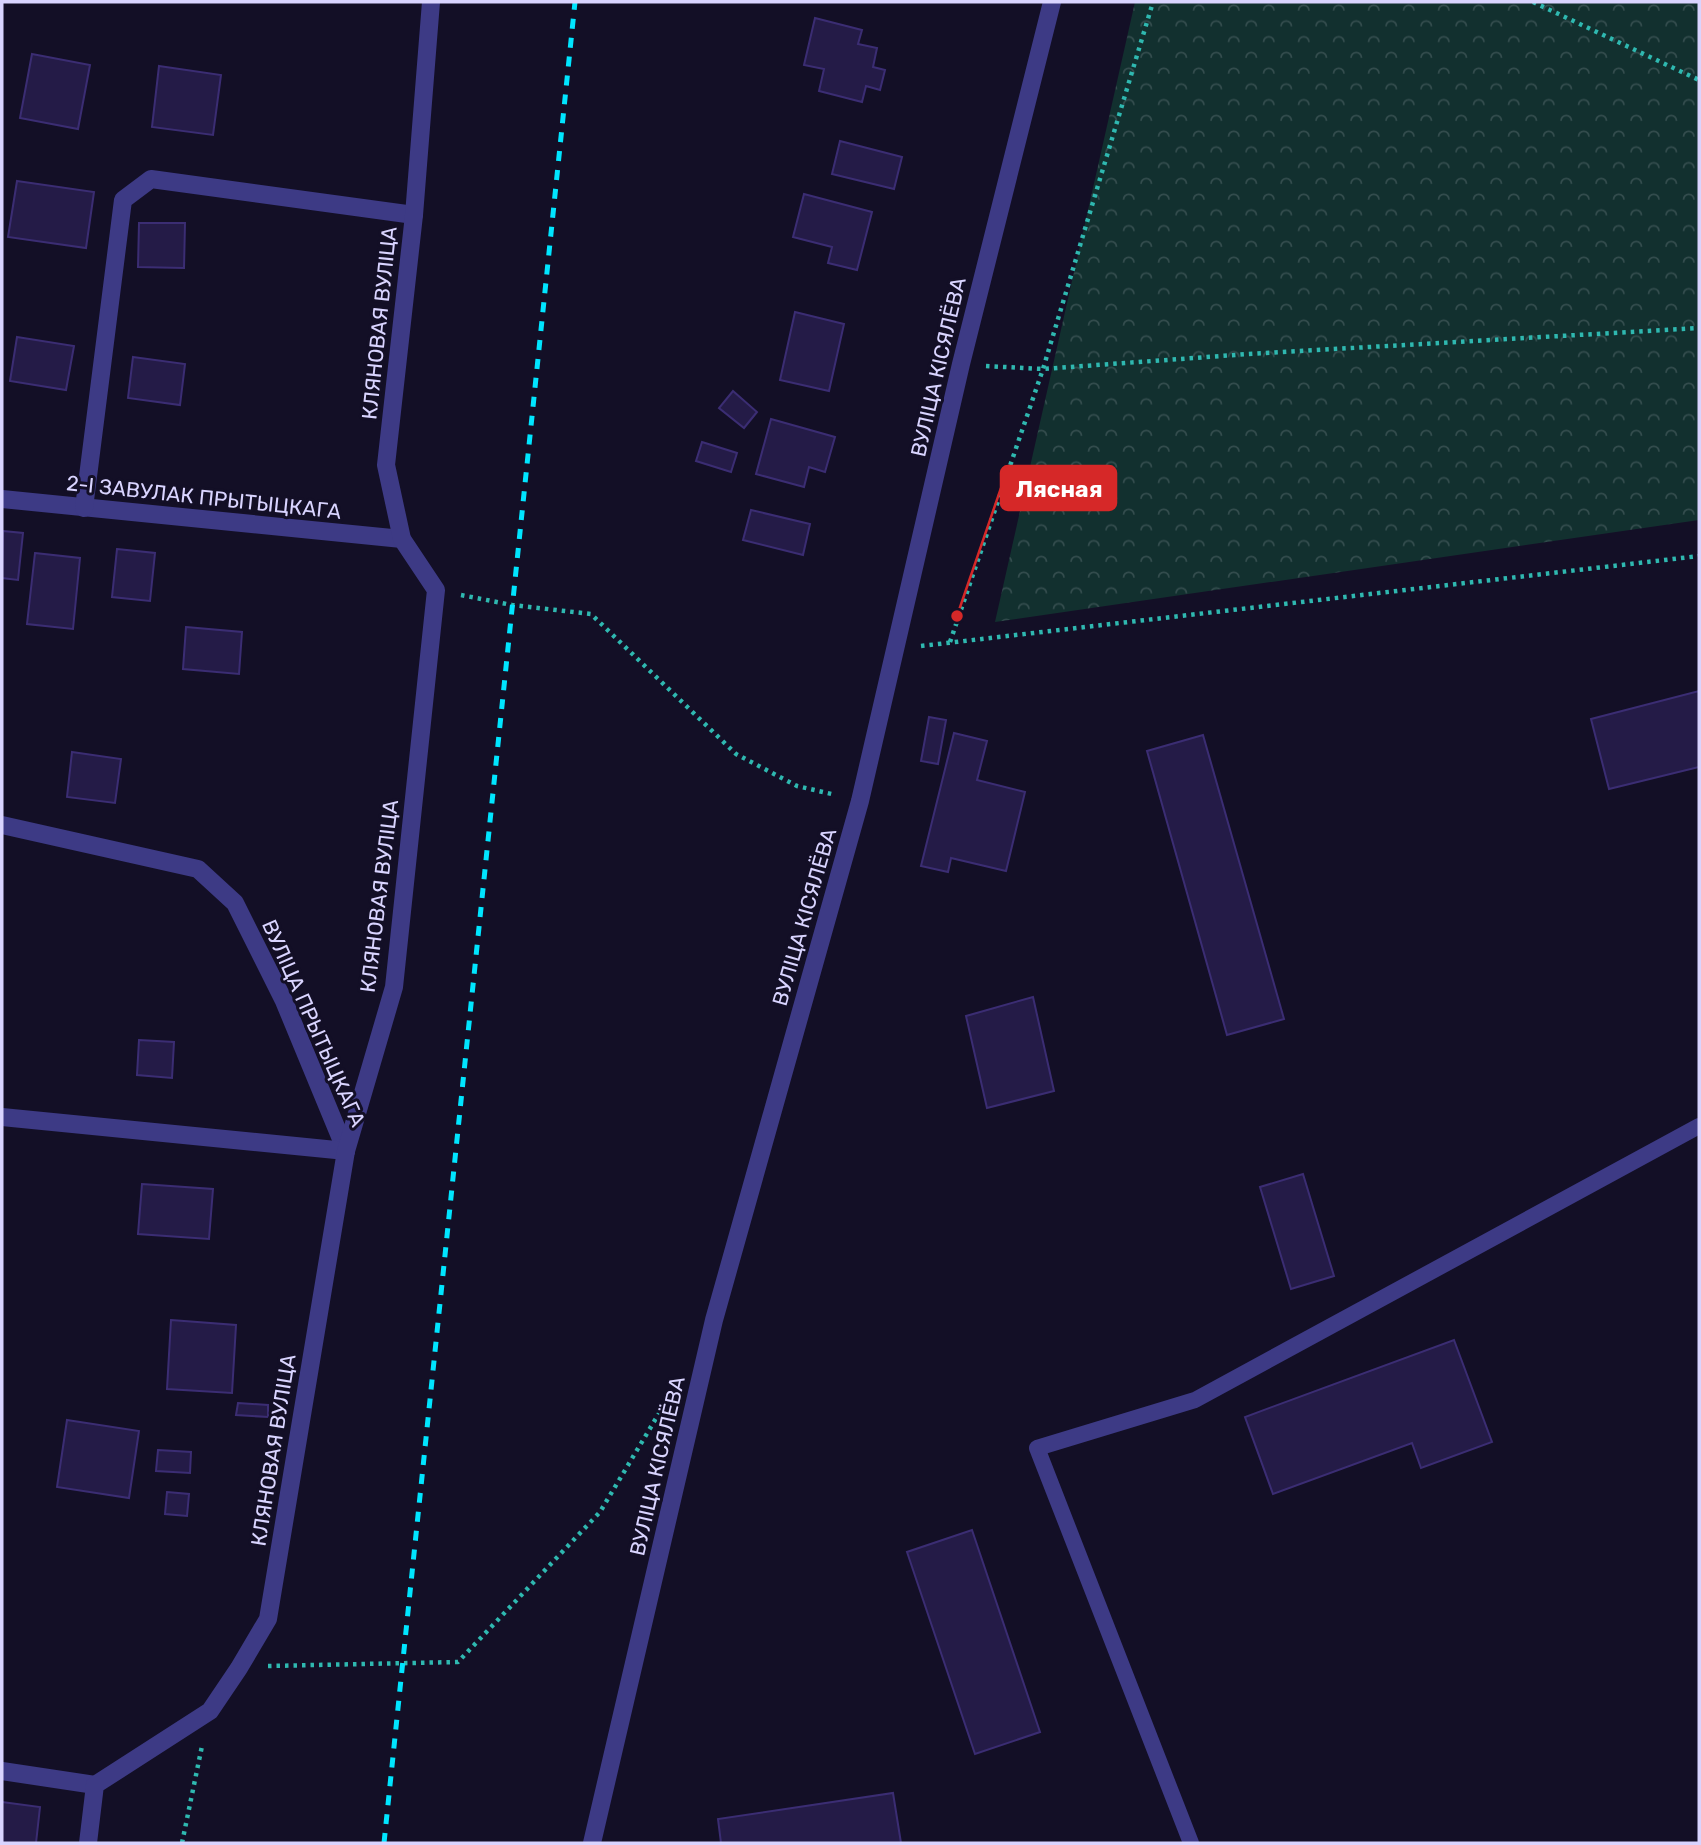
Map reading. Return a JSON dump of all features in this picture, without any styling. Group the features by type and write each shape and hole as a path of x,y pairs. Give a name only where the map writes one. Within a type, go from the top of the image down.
{"street":[{"name":"КЛЯНОВАЯ ВУЛІЦА","path":"94,1785 209,1711 268,1619 346,1151 394,987 436,590 402,539 386,465 414,215 431,2"},
{"name":"ВУЛІЦА КІСЯЛЁВА","path":"592,1843 714,1320 860,801 961,364 1052,2"},
{"path":"84,508 123,200 151,179 414,215"},
{"name":"2-І ЗАВУЛАК ПРЫТЫЦКАГА","path":"2,499 402,539"},
{"name":"ВУЛІЦА ПРЫТЫЦКАГА","path":"2,825 198,869 235,903 284,1001 346,1151 2,1117"},
{"path":"2,1771 94,1785 88,1843"}],"lane":[{"path":"1191,1843 1037,1448 1195,1400 1699,1126"}],"path":[{"path":"950,642 1043,369 1153,2"},
{"path":"1534,2 1699,80"},
{"path":"961,364 1043,369 1262,353 1699,328"},
{"path":"895,649 1699,556"},
{"path":"436,590 512,605 591,614 736,754 797,786 860,801"},
{"path":"239,1668 334,1663 458,1662 600,1512 671,1392"},
{"path":"182,1843 209,1711"}],"green space":[{"path":"1135,2 1699,2 1699,520 995,622"}],"building":[{"path":"815,18 862,30 858,44 877,48 873,67 885,70 880,90 866,86 862,102 819,91 824,69 804,65"},
{"path":"32,54 90,65 78,129 20,118"},
{"path":"159,66 221,75 213,135 152,127"},
{"path":"840,141 902,157 894,189 832,174"},
{"path":"17,181 94,192 86,248 8,237"},
{"path":"804,194 872,212 857,270 828,263 832,247 793,237"},
{"path":"139,223 185,223 184,268 138,267"},
{"path":"795,312 844,324 829,391 780,380"},
{"path":"17,337 74,346 66,390 10,381"},
{"path":"133,357 185,364 180,405 128,398"},
{"path":"733,391 757,412 744,428 719,408"},
{"path":"771,419 835,437 825,472 809,467 804,487 756,474"},
{"path":"702,442 737,453 731,472 696,461"},
{"path":"751,510 810,524 803,555 743,540"},
{"path":"3,531 23,533 18,580 2,578"},
{"path":"117,549 155,553 150,601 112,597"},
{"path":"35,553 80,558 73,629 27,624"},
{"path":"186,627 242,632 239,674 183,669"},
{"path":"1699,691 1699,767 1609,789 1591,719"},
{"path":"929,717 946,720 938,764 921,761"},
{"path":"954,733 987,741 977,780 1025,792 1006,871 951,858 948,872 921,866"},
{"path":"1203,735 1284,1019 1227,1035 1147,751"},
{"path":"72,752 121,759 115,803 67,797"},
{"path":"1033,997 1054,1091 987,1108 966,1016"},
{"path":"139,1040 174,1042 172,1078 137,1075"},
{"path":"1303,1174 1334,1276 1291,1289 1260,1187"},
{"path":"142,1184 213,1189 209,1239 138,1234"},
{"path":"171,1320 236,1325 232,1393 167,1389"},
{"path":"1454,1340 1492,1442 1421,1468 1412,1443 1273,1494 1245,1417"},
{"path":"238,1403 268,1405 268,1417 236,1415"},
{"path":"67,1420 139,1431 129,1498 57,1487"},
{"path":"158,1450 191,1452 190,1473 156,1471"},
{"path":"167,1492 189,1494 187,1516 165,1514"},
{"path":"972,1530 1040,1732 975,1754 907,1552"},
{"path":"893,1793 901,1843 721,1843 718,1819"},
{"path":"2,1802 40,1807 36,1843 2,1843"}],"railway":[{"path":"384,1843 575,2"}],"place":[{"name":"Лясная","path":"957,616"}]}
